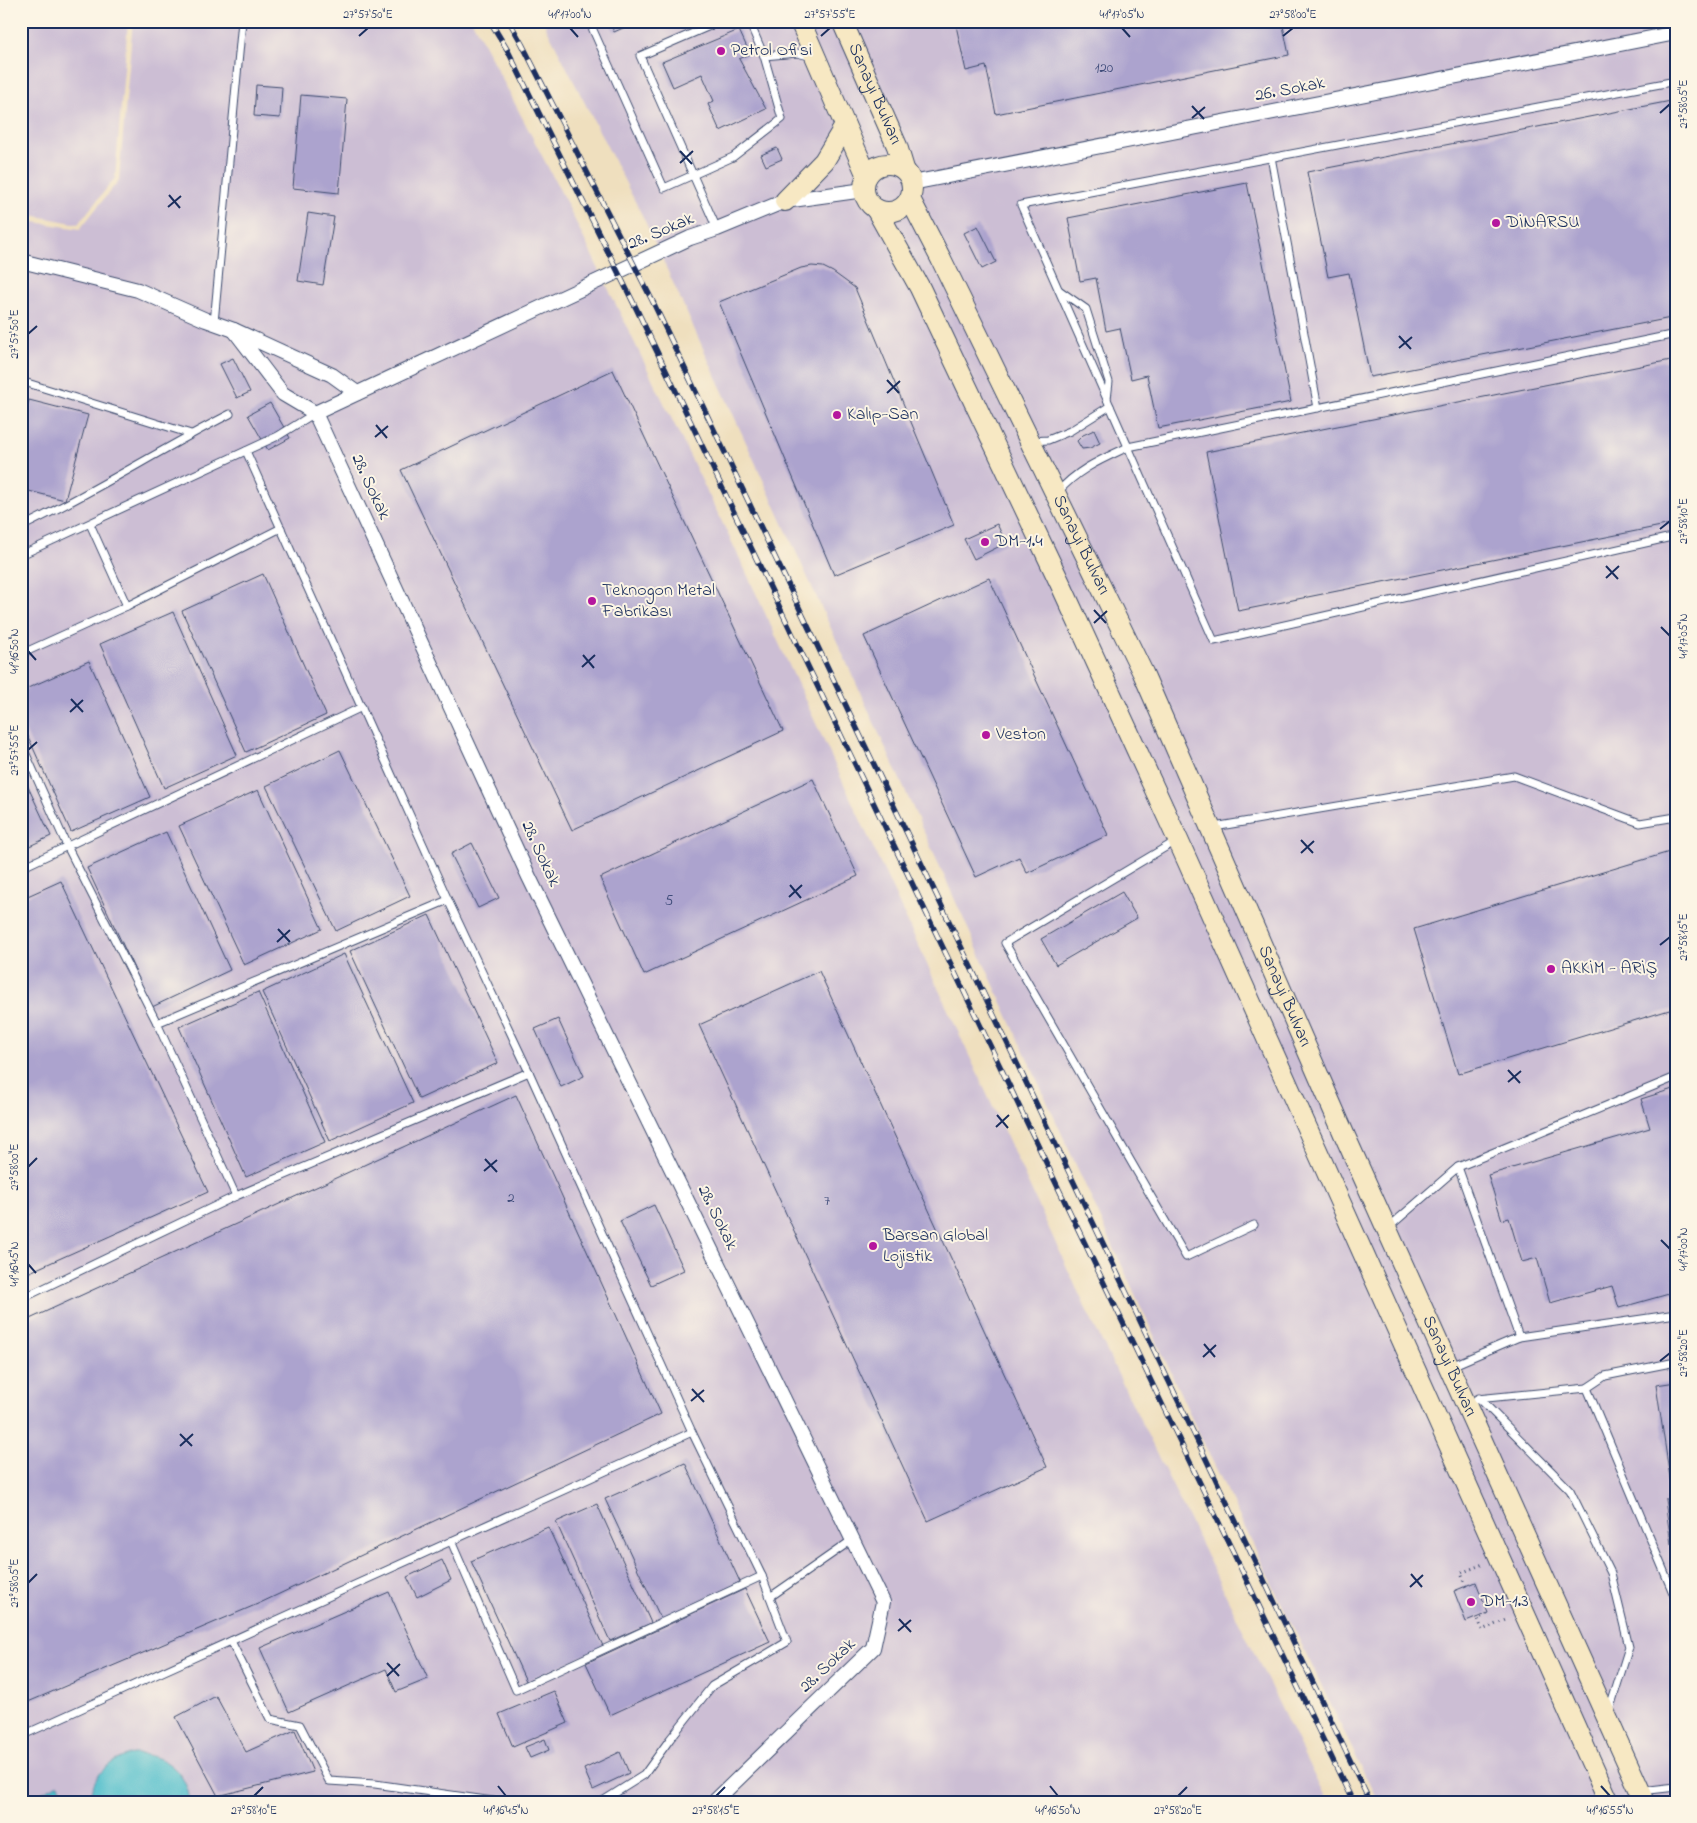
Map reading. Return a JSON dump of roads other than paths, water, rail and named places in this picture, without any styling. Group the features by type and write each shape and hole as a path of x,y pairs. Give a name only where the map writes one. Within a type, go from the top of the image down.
{"main road":[{"path":"800,21 845,126 865,183 870,204 876,209 891,212 905,206 908,184 896,164 888,163 872,169 865,183"},
{"name":"Sanayi Bulvarı","path":"842,21 897,146 908,184 941,259 1143,673 1449,1367 1472,1400 1607,1719 1642,1796"},
{"path":"785,201 824,161 845,126"},
{"name":"Sanayi Bulvarı","path":"876,209 924,297 1060,583 1178,840 1609,1802"}],"street":[{"name":"26. Sokak","path":"908,184 1676,33"},
{"name":"28. Sokak","path":"714,1802 873,1648 883,1602 529,877 315,413 690,238 785,201 865,183"},
{"path":"21,261 138,290 234,330 332,375 357,393"},
{"path":"234,330 283,394 315,413"}],"lane":[{"path":"214,323 242,21"},
{"path":"589,21 664,188 733,157 782,119 764,56 749,21"},
{"path":"717,229 640,56 720,21"},
{"path":"764,56 797,54 815,57"},
{"path":"1676,81 1021,205 1214,641 1676,536"},
{"path":"1271,158 1318,408"},
{"path":"1058,289 1086,309 1108,382 1109,403"},
{"path":"1056,495 1068,480 1088,465 1128,447 1676,334"},
{"path":"21,381 191,434"},
{"path":"1030,442 1048,440 1070,430 1109,403"},
{"path":"21,555 278,436 315,413"},
{"path":"21,527 53,512 230,414"},
{"path":"246,451 448,900 692,1432 762,1576 787,1642 712,1686 644,1775 601,1802"},
{"path":"90,524 127,606"},
{"path":"21,654 127,606 281,528"},
{"path":"21,868 362,707"},
{"path":"21,743 68,846 157,1023 236,1196"},
{"path":"1211,828 1514,776 1640,822 1676,817"},
{"path":"1178,840 1005,943 1186,1257 1254,1225"},
{"path":"157,1023 448,900"},
{"path":"21,1299 236,1196 528,1072"},
{"path":"1387,1229 1458,1167 1676,1077"},
{"path":"1458,1167 1519,1336"},
{"path":"1449,1367 1519,1336 1676,1314"},
{"path":"1472,1400 1587,1388 1605,1376 1676,1362"},
{"path":"1587,1388 1676,1600"},
{"path":"1472,1400 1570,1490 1611,1573 1629,1647 1607,1719"},
{"path":"21,1736 692,1432"},
{"path":"770,1597 852,1540"},
{"path":"451,1541 516,1690 762,1576"},
{"path":"231,1641 270,1719 300,1725 329,1781 376,1784 500,1802"},
{"path":"1642,1796 1676,1787"}],"water":[{"path":"133,1754 154,1757 172,1766 184,1781 190,1802 89,1802 94,1784 103,1770 116,1760"},
{"path":"59,1784 67,1802 24,1802"}],"railway":[{"path":"490,21 508,51 636,308 1353,1802"},
{"path":"509,21 653,302 1370,1802"}],"place":[{"name":"Petrol Ofisi","path":"721,51"},
{"name":"DİNARSU","path":"1496,223"},
{"name":"Kalıp-San","path":"837,415"},
{"name":"DM-1.4","path":"985,542"},
{"name":"Teknogon Metal Fabrikası","path":"592,601"},
{"name":"Veston","path":"986,735"},
{"name":"AKKİM - ARİŞ","path":"1551,969"},
{"name":"Barsan Global Lojistik","path":"873,1246"},
{"name":"DM-1.3","path":"1471,1602"}]}
